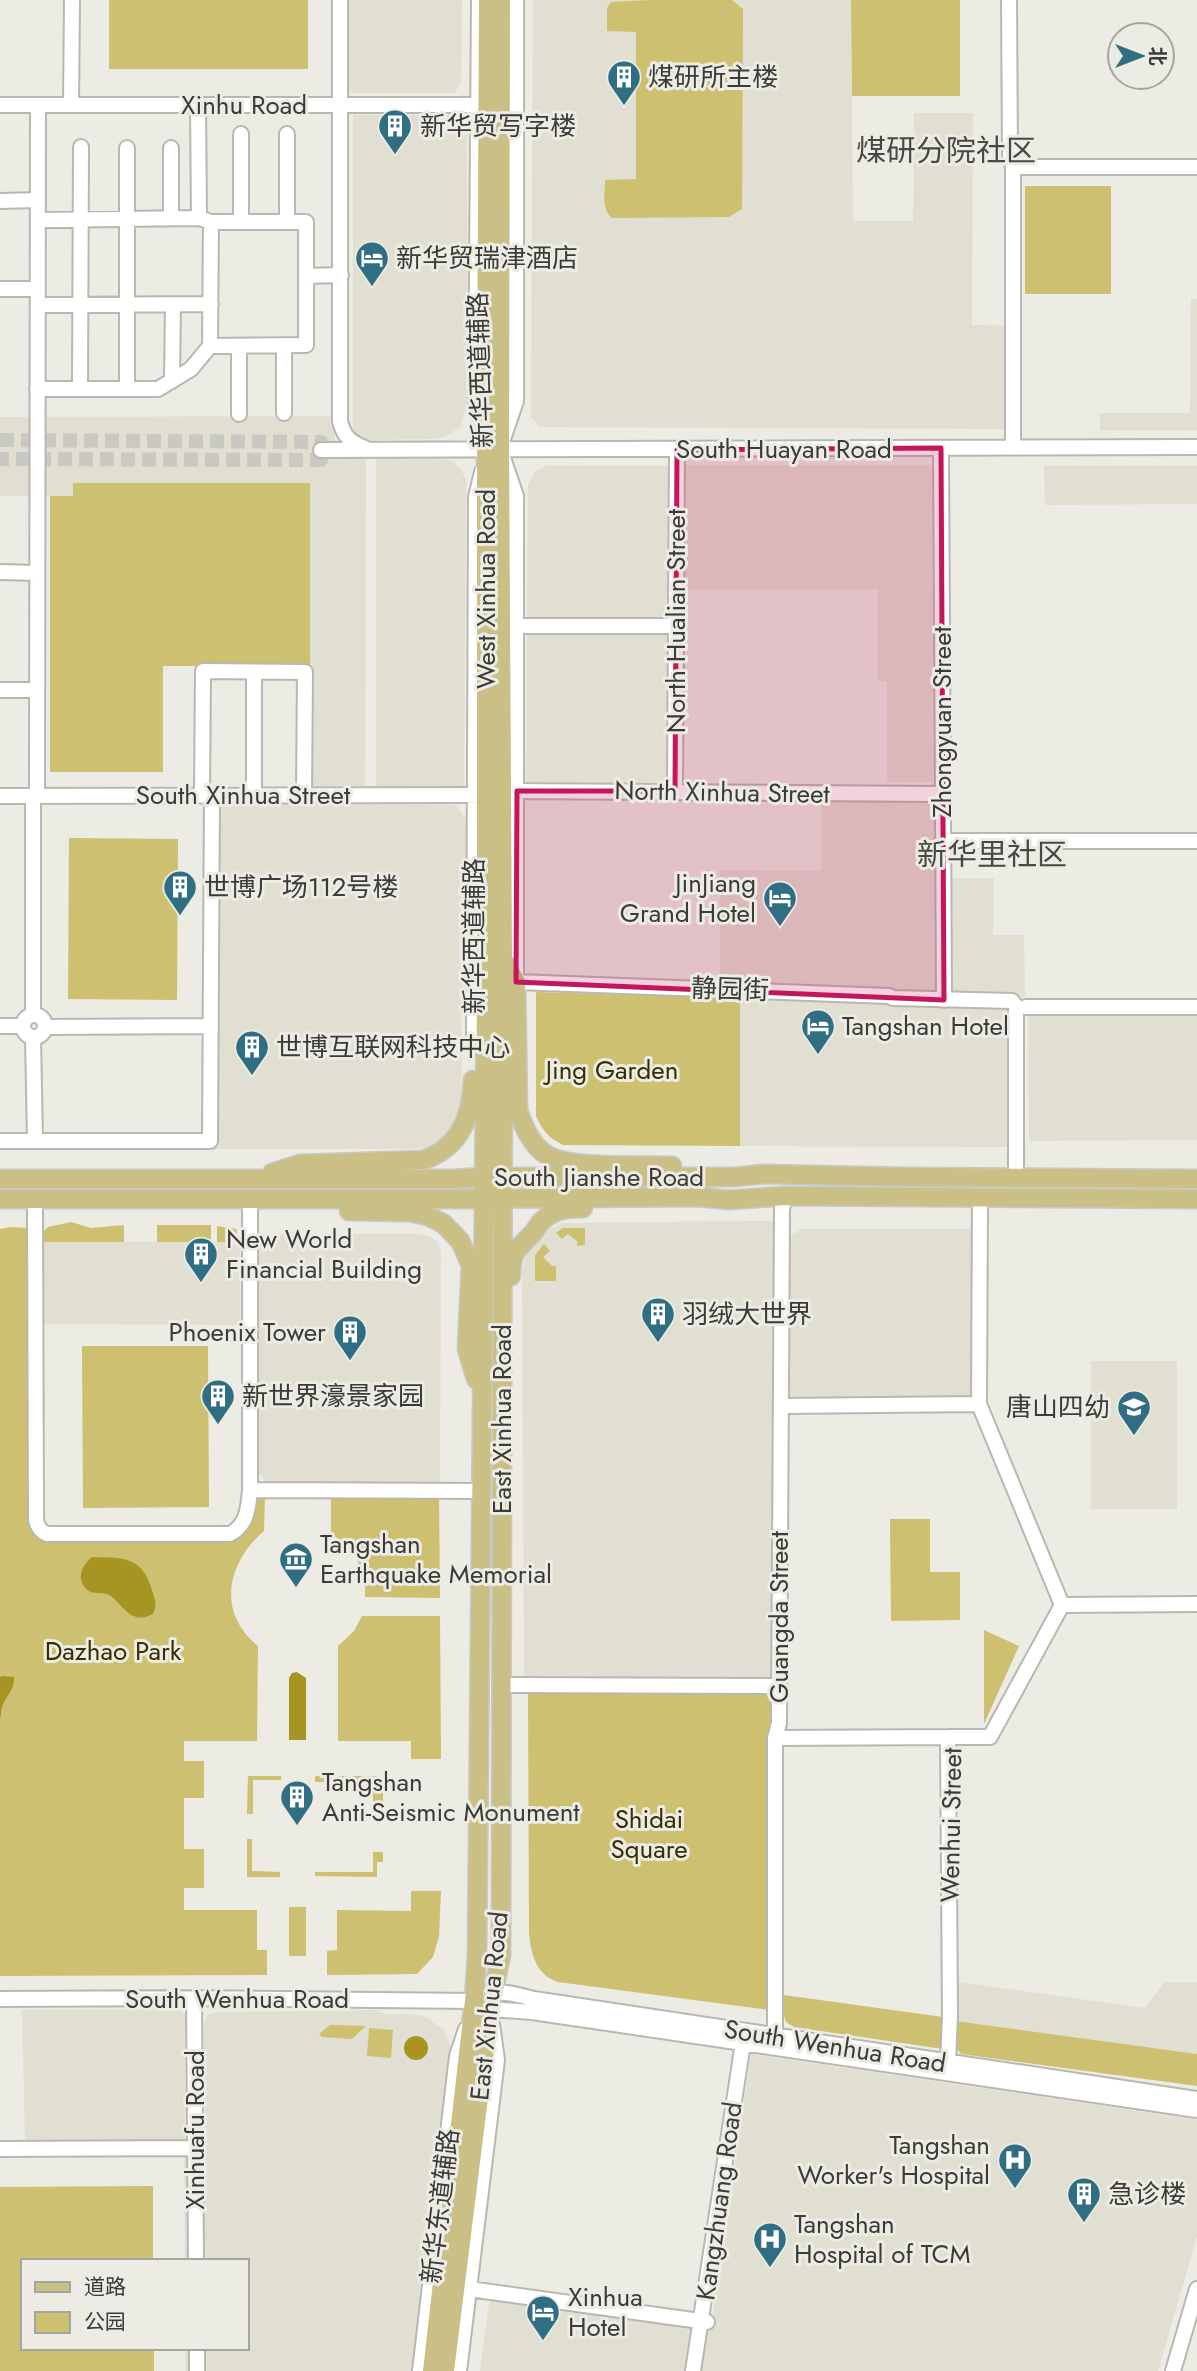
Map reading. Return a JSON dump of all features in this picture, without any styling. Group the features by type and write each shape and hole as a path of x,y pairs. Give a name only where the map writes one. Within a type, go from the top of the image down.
{"main road":[{"name":"West Xinhua Road","path":"488,0 482,104 493,449"},
{"name":"West Xinhua Road","path":"493,1177 503,957 495,793 493,449 501,0"},
{"name":"West Xinhua Road","path":"493,1177 486,996 495,793"},
{"path":"503,957 516,982 518,1110 524,1129 545,1154 569,1162 706,1167 763,1174"},
{"path":"252,1179 300,1164 423,1160 435,1156 454,1141 470,1114 473,1099 474,1034 486,996"},
{"name":"South Jianshe Road","path":"0,1179 453,1179 735,1177 763,1174 1197,1179"},
{"name":"East Xinhua Road","path":"432,2371 486,2001 500,1955 501,1199 493,1177"},
{"name":"East Xinhua Road","path":"444,2371 462,2288 486,2001 481,1395 483,1199 493,1177"},
{"name":"South Jianshe Road","path":"0,1199 501,1199 699,1196 729,1199 785,1196 981,1196 1197,1199"},
{"path":"220,1199 250,1208 410,1212 428,1216 444,1224 460,1241 471,1265 467,1349 481,1395"},
{"path":"502,1363 510,1335 513,1256 518,1246 546,1217 556,1211 570,1208 683,1209 729,1199"}],"street":[{"path":"71,104 72,0"},
{"path":"340,0 340,421 343,432 351,442 372,450"},
{"path":"478,0 482,104"},
{"name":"新华西道辅路","path":"474,1034 495,793 515,626 516,496 493,449 516,401 516,0"},
{"path":"1009,0 1010,154 1013,167 1013,448"},
{"path":"37,389 159,389 191,369 210,346 211,304 198,104"},
{"name":"Xinhu Road","path":"0,105 482,104"},
{"path":"38,105 37,690 27,1035 33,1037 42,1033 45,1027"},
{"path":"241,134 241,222"},
{"path":"287,134 288,222"},
{"path":"80,389 81,147"},
{"path":"127,148 127,389"},
{"path":"170,148 170,218"},
{"path":"1013,167 1197,167"},
{"path":"0,201 38,200"},
{"path":"38,220 170,218 306,222 306,345 210,346"},
{"path":"306,276 341,275"},
{"path":"0,289 38,289"},
{"path":"172,381 173,304"},
{"path":"38,305 211,304"},
{"path":"284,345 284,413"},
{"path":"239,346 239,414"},
{"name":"South Huayan Road","path":"321,450 1197,447"},
{"name":"Zhongyuan Street","path":"941,448 944,1000"},
{"name":"North Hualian Street","path":"675,791 677,450"},
{"path":"0,572 37,573"},
{"path":"515,626 676,626"},
{"path":"0,1141 210,1141 211,1026 203,671 305,672 304,795"},
{"path":"254,671 254,795"},
{"path":"0,690 37,690"},
{"name":"North Xinhua Street","path":"495,793 675,791 942,794"},
{"name":"新华西道辅路","path":"495,793 516,982"},
{"name":"South Xinhua Street","path":"0,796 495,793"},
{"path":"942,841 1197,841"},
{"name":"静园街","path":"516,982 786,990 944,1000"},
{"path":"944,1000 1012,1001 1016,1006 1016,1178"},
{"path":"1026,1007 1197,1007"},
{"path":"0,1026 41,1018 45,1027"},
{"path":"45,1027 211,1026"},
{"path":"33,1037 35,1142"},
{"name":"Guangda Street","path":"775,2037 775,1738 779,1723 782,1209 785,1196"},
{"path":"981,1196 979,1404 1062,1605 1197,1604"},
{"path":"35,1199 37,1526 47,1534 230,1534 245,1521 250,1490 250,1208"},
{"path":"781,1406 979,1404"},
{"path":"250,1490 481,1491"},
{"name":"Wenhui Street","path":"948,2063 948,1737 990,1737 1062,1605"},
{"path":"502,1685 779,1686"},
{"path":"775,1738 948,1737"},
{"name":"Xinhuafu Road","path":"194,1998 196,2259"},
{"name":"South Wenhua Road","path":"0,1999 486,2001 747,2038 1197,2110"},
{"name":"新华东道辅路","path":"420,2371 457,2056 486,2001"},
{"name":"South Wenhua Road","path":"747,2038 775,2037 1197,2099"},
{"name":"Kangzhuang Road","path":"696,2371 747,2038"},
{"path":"0,2149 195,2148"},
{"path":"462,2288 704,2321"},
{"name":"新华东道辅路","path":"459,2371 462,2288"},
{"path":"1173,2371 1197,2289"},
{"path":"197,2350 197,2371"}],"highlighted area":[{"path":"941,448 944,1000 516,982 517,791 675,791 677,450"}],"shaded area":[{"path":"346,0 462,0 461,82 455,93 344,93"},
{"path":"533,0 851,0 853,221 913,221 914,113 973,113 972,325 1009,326 1009,429 540,427 531,417"},
{"path":"353,115 448,115 461,120 467,132 467,406 460,427 447,436 436,439 362,440 357,438 353,430"},
{"path":"1191,299 1197,299 1197,430 1100,430 1100,413 1190,413"},
{"path":"335,416 335,459 366,459 365,786 310,786 310,483 73,483 73,496 0,496 0,417"},
{"path":"376,458 441,458 452,461 461,469 466,480 464,789 376,788"},
{"path":"685,465 932,465 933,782 887,782 887,681 878,681 878,589 684,589"},
{"path":"545,466 668,466 668,786 526,785 528,486 534,473"},
{"path":"1044,466 1197,466 1197,504 1045,505"},
{"path":"822,802 936,802 937,992 720,984 720,870 821,871"},
{"path":"203,804 456,805 466,819 467,947 461,1012 462,1110 461,1117 448,1135 427,1148 411,1149 202,1149"},
{"path":"952,878 994,878 993,935 1024,935 1025,997 952,992"},
{"path":"740,998 1006,1006 1012,1014 1013,1147 740,1146"},
{"path":"1037,1010 1197,1011 1197,1140 1029,1141 1028,1014"},
{"path":"775,1221 772,1677 524,1679 522,1271 527,1253 551,1228 564,1223"},
{"path":"801,1229 975,1229 976,1402 789,1402 789,1238"},
{"path":"259,1234 420,1234 437,1242 441,1251 440,1484 273,1485 266,1482 259,1473"},
{"path":"43,1242 240,1242 240,1325 43,1324"},
{"name":"唐山四幼","path":"1091,1361 1177,1361 1177,1509 1091,1509"},
{"path":"92,1557 120,1558 142,1569 154,1597 153,1614 140,1618 134,1616 111,1596 89,1591 82,1583 81,1574"},
{"path":"297,1672 306,1678 306,1740 289,1740 289,1678 292,1673"},
{"path":"0,1677 14,1677 14,1682 2,1707 0,1719"},
{"path":"957,1982 1145,2008 1165,1982 1197,1982 1197,2054 955,2021"},
{"path":"178,2009 185,2014 185,2141 205,2141 204,2024 207,2015 217,2012 379,2010 387,2015 413,2014 426,2017 444,2030 452,2048 415,2371 186,2371 185,2350 248,2350 248,2259 185,2259 184,2141 25,2142 22,2010"},
{"path":"416,2036 425,2039 428,2048 425,2057 416,2060 407,2057 404,2048 407,2039"},
{"name":"Tangshan Worker's Hospital","path":"751,2054 1197,2120 1197,2236 1158,2371 480,2371 490,2296 711,2327"}],"green space":[{"path":"109,0 308,0 308,69 109,69"},
{"path":"732,0 743,9 742,209 729,217 612,218 606,210 605,180 636,179 636,32 607,31 607,8 611,2"},
{"path":"851,0 960,0 960,96 852,96"},
{"path":"1025,186 1111,186 1111,294 1025,294"},
{"path":"73,483 310,483 310,666 163,666 163,772 50,772 50,496 73,496"},
{"path":"69,838 178,839 177,1000 68,999"},
{"name":"Jing Garden","path":"536,992 740,998 740,1146 563,1145 554,1139 543,1129 536,1116"},
{"path":"71,1222 91,1228 124,1225 124,1242 43,1242 44,1231 48,1227"},
{"path":"157,1225 211,1225 211,1242 157,1242"},
{"path":"217,1226 236,1229 240,1242 217,1242"},
{"name":"Dazhao Park","path":"29,1228 33,1529 231,1539 258,1498 265,1496 264,1531 242,1558 231,1588 236,1618 245,1633 258,1646 257,1741 184,1741 184,1761 204,1761 204,1798 184,1798 184,1849 204,1849 204,1888 184,1888 184,1910 257,1910 257,1950 267,1950 267,1975 0,1976 0,1229"},
{"path":"563,1228 585,1228 585,1245 577,1246 577,1241 568,1234 562,1239 556,1233"},
{"path":"544,1244 550,1251 543,1257 552,1266 556,1266 556,1281 535,1281 535,1255"},
{"path":"82,1346 208,1346 209,1507 83,1508"},
{"path":"331,1495 439,1495 440,1598 365,1597 364,1578 357,1561 346,1546 331,1534"},
{"path":"890,1519 930,1519 930,1572 960,1572 960,1620 891,1621"},
{"path":"362,1616 440,1616 441,1759 411,1759 411,1741 338,1741 338,1646 354,1631"},
{"path":"984,1630 1019,1646 984,1724"},
{"name":"Shidai Square","path":"762,1690 770,1694 773,1700 769,2010 558,1982 544,1974 533,1956 529,1933 528,1692"},
{"path":"248,1776 281,1776 281,1780 253,1780 253,1814 247,1814"},
{"path":"315,1776 378,1776 378,1790 383,1791 383,1801 373,1801 373,1782 315,1782"},
{"path":"247,1839 252,1839 252,1871 280,1872 280,1877 247,1877"},
{"path":"373,1852 383,1852 383,1862 377,1862 377,1877 315,1876 315,1872 373,1872"},
{"path":"411,1891 441,1891 439,1936 433,1957 417,1974 327,1975 327,1951 337,1950 337,1910 411,1911"},
{"path":"289,1907 306,1907 306,1956 289,1956"},
{"path":"784,1995 943,2017 943,2049 794,2027 786,2022 784,2016"},
{"path":"955,2021 1197,2054 1197,2086 961,2054 956,2048"},
{"path":"330,2025 366,2026 352,2039 322,2037 319,2034"},
{"path":"369,2028 393,2030 391,2058 367,2056"},
{"path":"153,2186 153,2259 21,2259 21,2350 154,2350 154,2371 0,2371 0,2187"}],"tunnel":[{"path":"0,440 321,442 321,460 0,459"}],"place":[{"name":"煤研所主楼","path":"624,107"},
{"name":"新华贸写字楼","path":"395,156"},
{"name":"新华贸瑞津酒店","path":"372,288"},
{"name":"世博广场112号楼","path":"180,917"},
{"name":"JinJiang Grand Hotel","path":"780,928"},
{"name":"Tangshan Hotel","path":"818,1056"},
{"name":"世博互联网科技中心","path":"252,1077"},
{"name":"New World Financial Building","path":"201,1284"},
{"name":"羽绒大世界","path":"658,1344"},
{"name":"Phoenix Tower","path":"350,1362"},
{"name":"新世界濠景家园","path":"218,1426"},
{"name":"唐山四幼","path":"1134,1437"},
{"name":"Tangshan Earthquake Memorial","path":"296,1589"},
{"name":"Tangshan Anti-Seismic Monument","path":"297,1827"},
{"name":"Tangshan Worker's Hospital","path":"1015,2190"},
{"name":"急诊楼","path":"1084,2224"},
{"name":"Tangshan Hospital of TCM","path":"770,2269"},
{"name":"Xinhua Hotel","path":"543,2342"}],"district":[{"name":"煤研分院社区","path":"946,151"},
{"name":"新华里社区","path":"992,855"}]}
